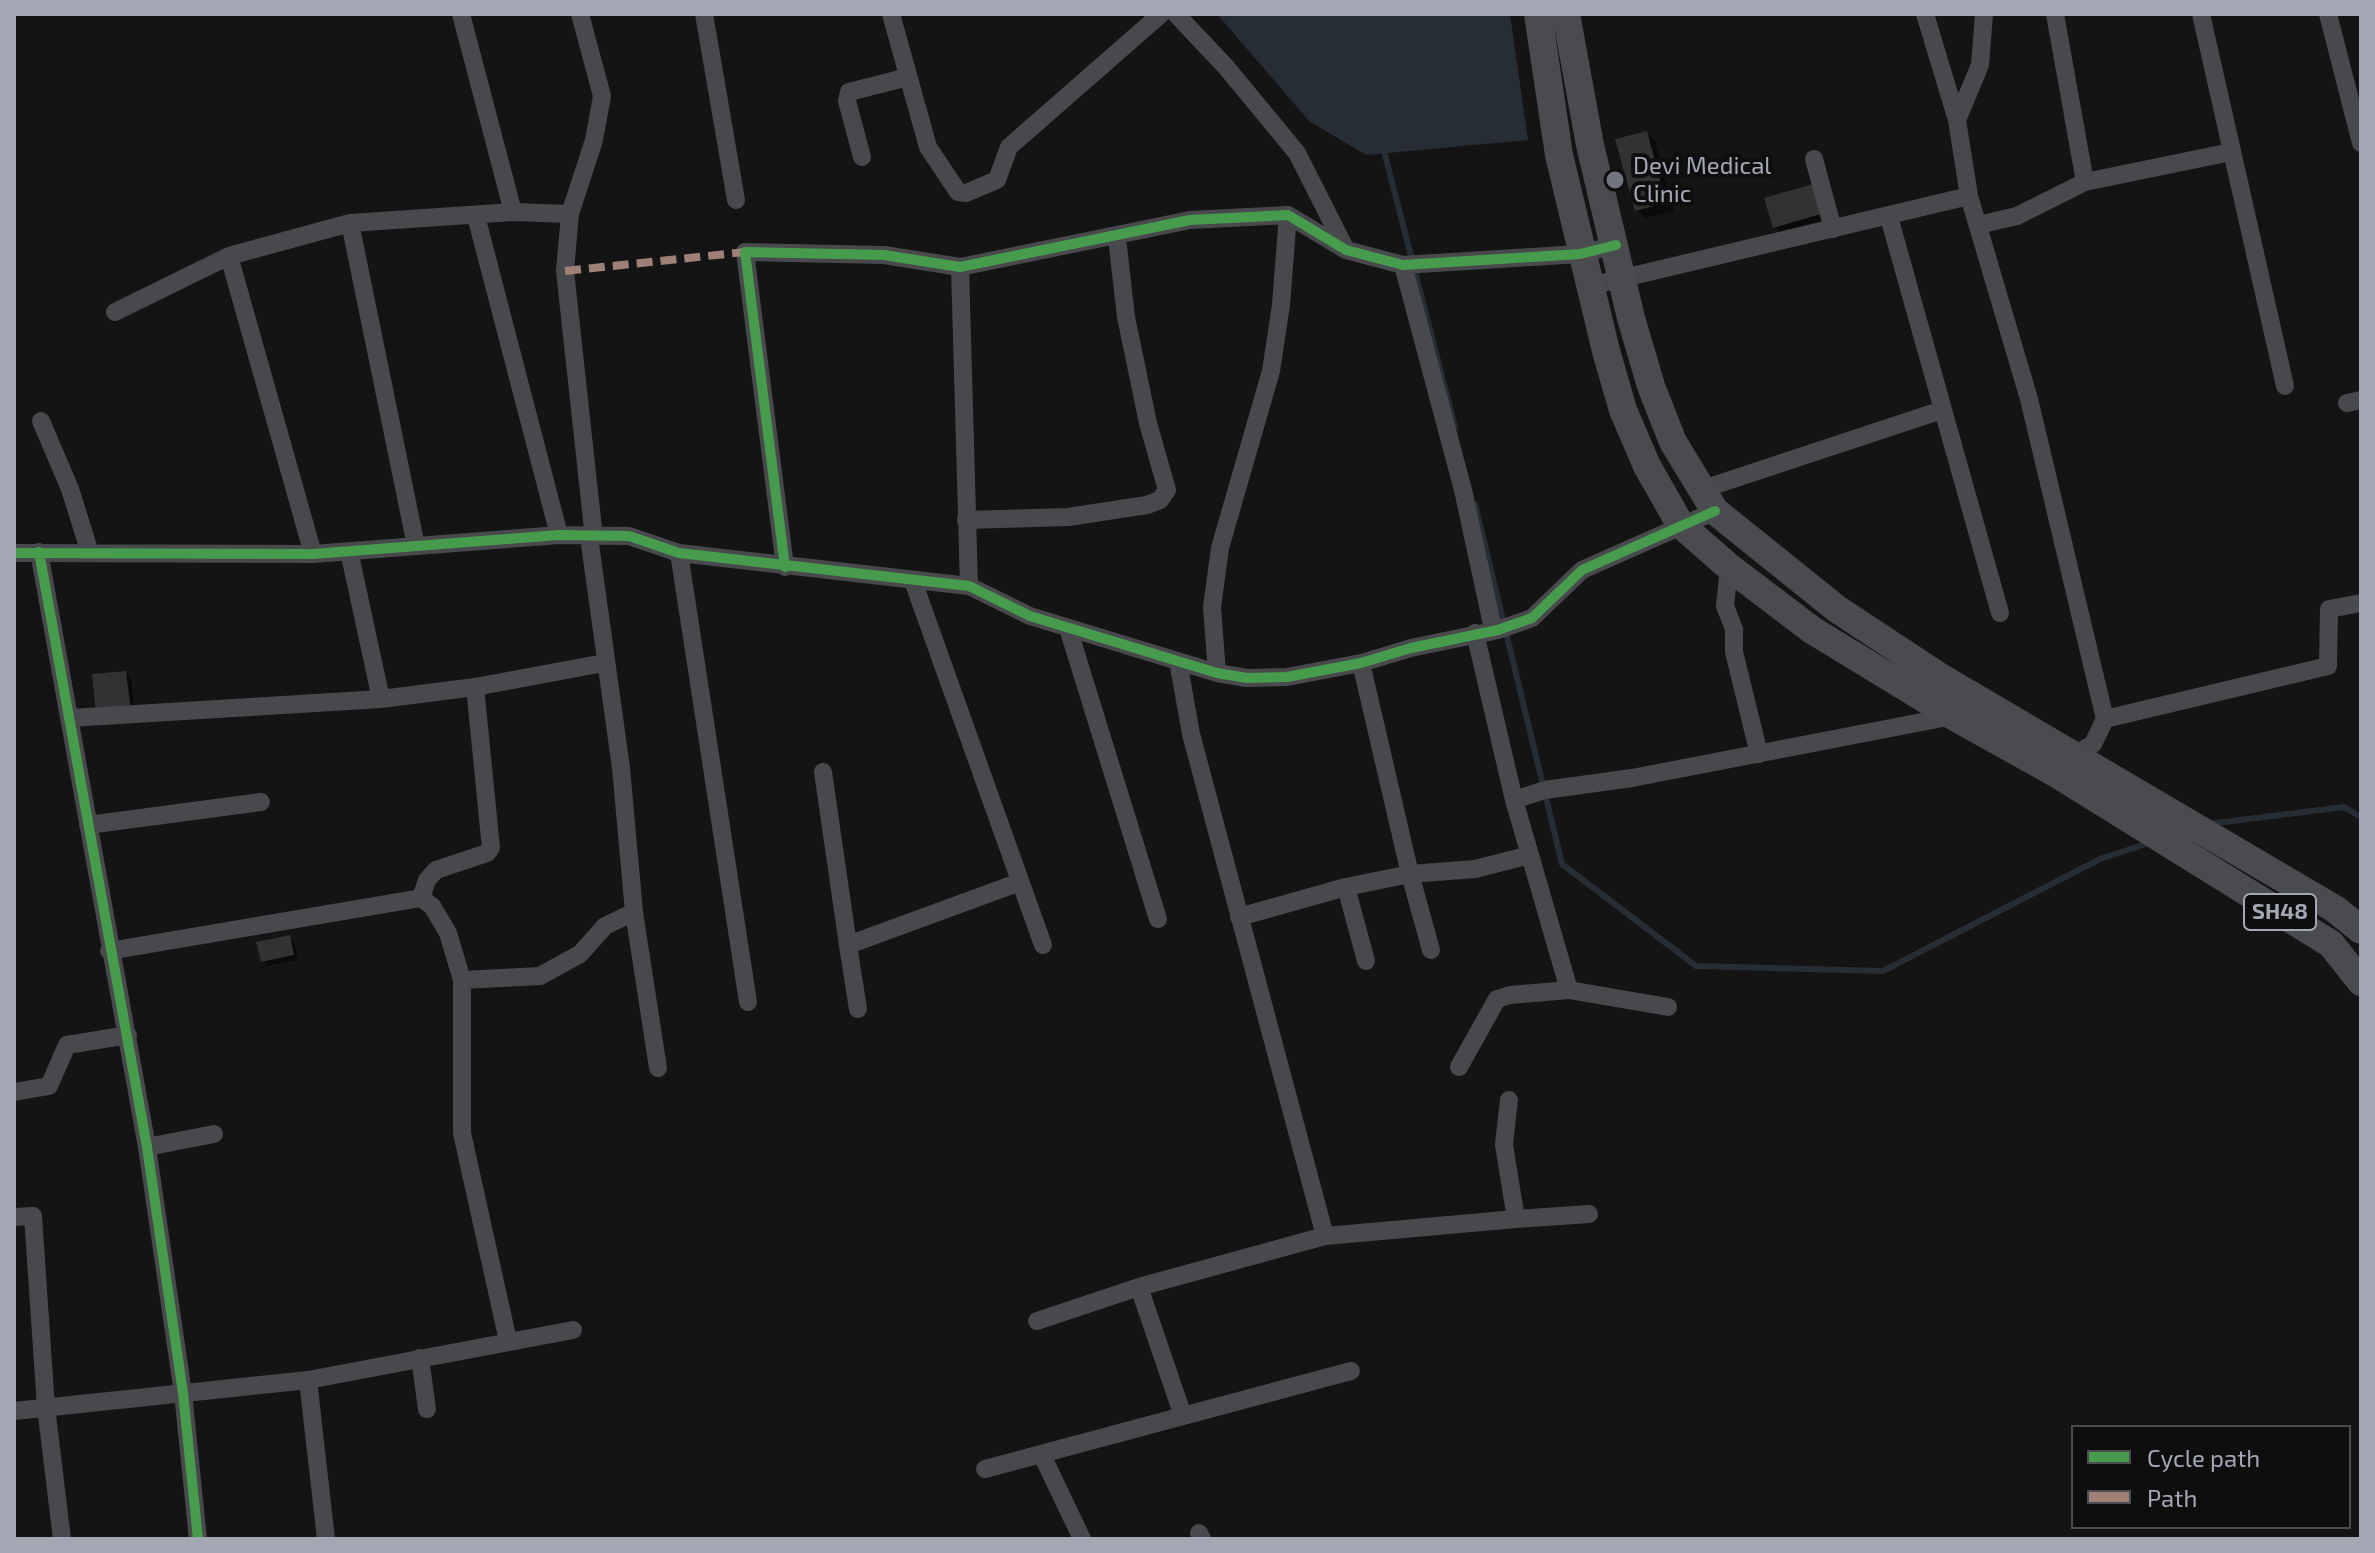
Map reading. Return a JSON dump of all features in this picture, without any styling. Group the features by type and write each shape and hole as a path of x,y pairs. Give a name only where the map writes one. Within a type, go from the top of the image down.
{"main road":[{"name":"SH48","path":"1538,14 1559,155 1580,254 1623,410 1647,466 1680,524 1729,567 1812,630 2144,827 2331,944 2361,982"},
{"name":"SH48","path":"1566,14 1590,145 1651,386 1673,442 1708,500 1837,609 1937,675 2335,909 2361,930"}],"street":[{"path":"461,14 513,212"},
{"path":"580,14 602,96 594,140 570,214 565,271 604,663 621,768 634,912 658,1068"},
{"path":"704,14 736,200"},
{"path":"891,14 928,147 958,192 966,193 997,180 1009,147 1161,14"},
{"path":"1176,14 1226,67 1297,153 1346,250"},
{"path":"1925,14 1957,120 1969,196 2029,399 2105,719 2093,744 2074,755"},
{"path":"1957,120 1980,65 1984,14"},
{"path":"2055,14 2085,182"},
{"path":"2201,14 2285,386"},
{"path":"2328,14 2361,143"},
{"path":"862,157 847,101 849,92 908,77"},
{"path":"1978,225 2017,216 2085,182 2231,152"},
{"path":"1814,159 1833,229"},
{"path":"1590,286 1969,196"},
{"path":"115,312 229,256 350,223 513,212 570,214"},
{"path":"1217,673 1212,607 1220,548 1271,371 1281,305 1288,215"},
{"path":"785,567 745,252 884,255 960,267 1117,238 1190,220 1288,215 1346,250 1403,265 1580,254 1616,245"},
{"path":"476,216 559,535"},
{"path":"1889,217 2000,613"},
{"path":"350,223 416,546"},
{"path":"966,520 1068,517 1147,505 1160,500 1167,490 1148,423 1132,347 1117,238"},
{"path":"229,256 313,554"},
{"path":"1403,265 1463,490 1514,800 1569,990"},
{"path":"960,267 969,586"},
{"path":"14,553 313,554 559,535 629,536 679,553 969,586 1030,616 1217,673 1247,678 1287,677 1361,663 1532,618 1582,570 1680,524 1708,500 1942,410"},
{"path":"41,421 70,489 90,553"},
{"path":"349,551 381,699"},
{"path":"39,552 147,1147 183,1393 198,1539"},
{"path":"679,553 748,1002"},
{"path":"1729,567 1725,606 1734,629 1734,652 1759,754"},
{"path":"913,581 1043,945"},
{"path":"2105,719 2328,666 2329,609 2361,603"},
{"path":"1068,628 1158,919"},
{"path":"1178,661 1191,734 1325,1236"},
{"path":"70,718 381,699 475,687 604,663"},
{"path":"1361,663 1431,950"},
{"path":"421,898 427,880 436,870 487,853 491,848 475,687"},
{"path":"1514,800 1545,790 1759,754 1953,716"},
{"path":"823,772 858,1009"},
{"path":"88,825 261,802"},
{"path":"1239,917 1346,887 1410,874 1475,869 1530,855"},
{"path":"848,945 1020,882"},
{"path":"1346,887 1366,961"},
{"path":"109,951 421,898"},
{"path":"421,898 441,917 462,980 462,1133 508,1341"},
{"path":"462,980 540,976 580,954 605,926 634,912"},
{"path":"1459,1067 1497,999 1569,990 1668,1007"},
{"path":"14,1092 49,1086 67,1045 128,1035"},
{"path":"1509,1100 1504,1145 1516,1219"},
{"path":"147,1147 214,1134"},
{"path":"1037,1321 1139,1287 1325,1236 1589,1214"},
{"path":"14,1217 33,1216 46,1407 62,1539"},
{"path":"1139,1287 1183,1416"},
{"path":"14,1411 308,1380 573,1330"},
{"path":"420,1358 427,1409"},
{"path":"985,1469 1043,1457 1351,1371"},
{"path":"308,1380 326,1539"},
{"path":"1043,1457 1082,1539"}],"shaded area":[{"path":"1217,14 1510,14 1528,140 1366,155 1309,121"}],"building":[{"path":"1647,131 1666,203 1635,211 1615,139"},
{"path":"1813,184 1821,214 1773,228 1764,198"},
{"path":"126,671 131,712 96,715 92,674"},
{"path":"290,935 294,955 261,962 256,942"}],"waterway":[{"path":"1383,147 1455,427"},
{"path":"1475,504 1562,864 1696,966 1883,971 2100,859 2152,842"},
{"path":"2208,824 2344,807 2361,817"}],"marked path":[{"path":"565,271 745,252"}],"cycle path":[{"path":"785,567 745,252 884,255 960,267 1190,220 1288,215 1346,250 1403,265 1580,254 1616,245"},
{"path":"14,553 313,554 559,535 629,536 679,553 969,586 1030,616 1217,673 1247,678 1287,677 1361,663 1411,648 1498,630 1532,618 1582,570 1715,511"},
{"path":"39,552 147,1147 183,1393 198,1539"}],"place":[{"name":"Devi Medical Clinic","path":"1615,180"}]}
